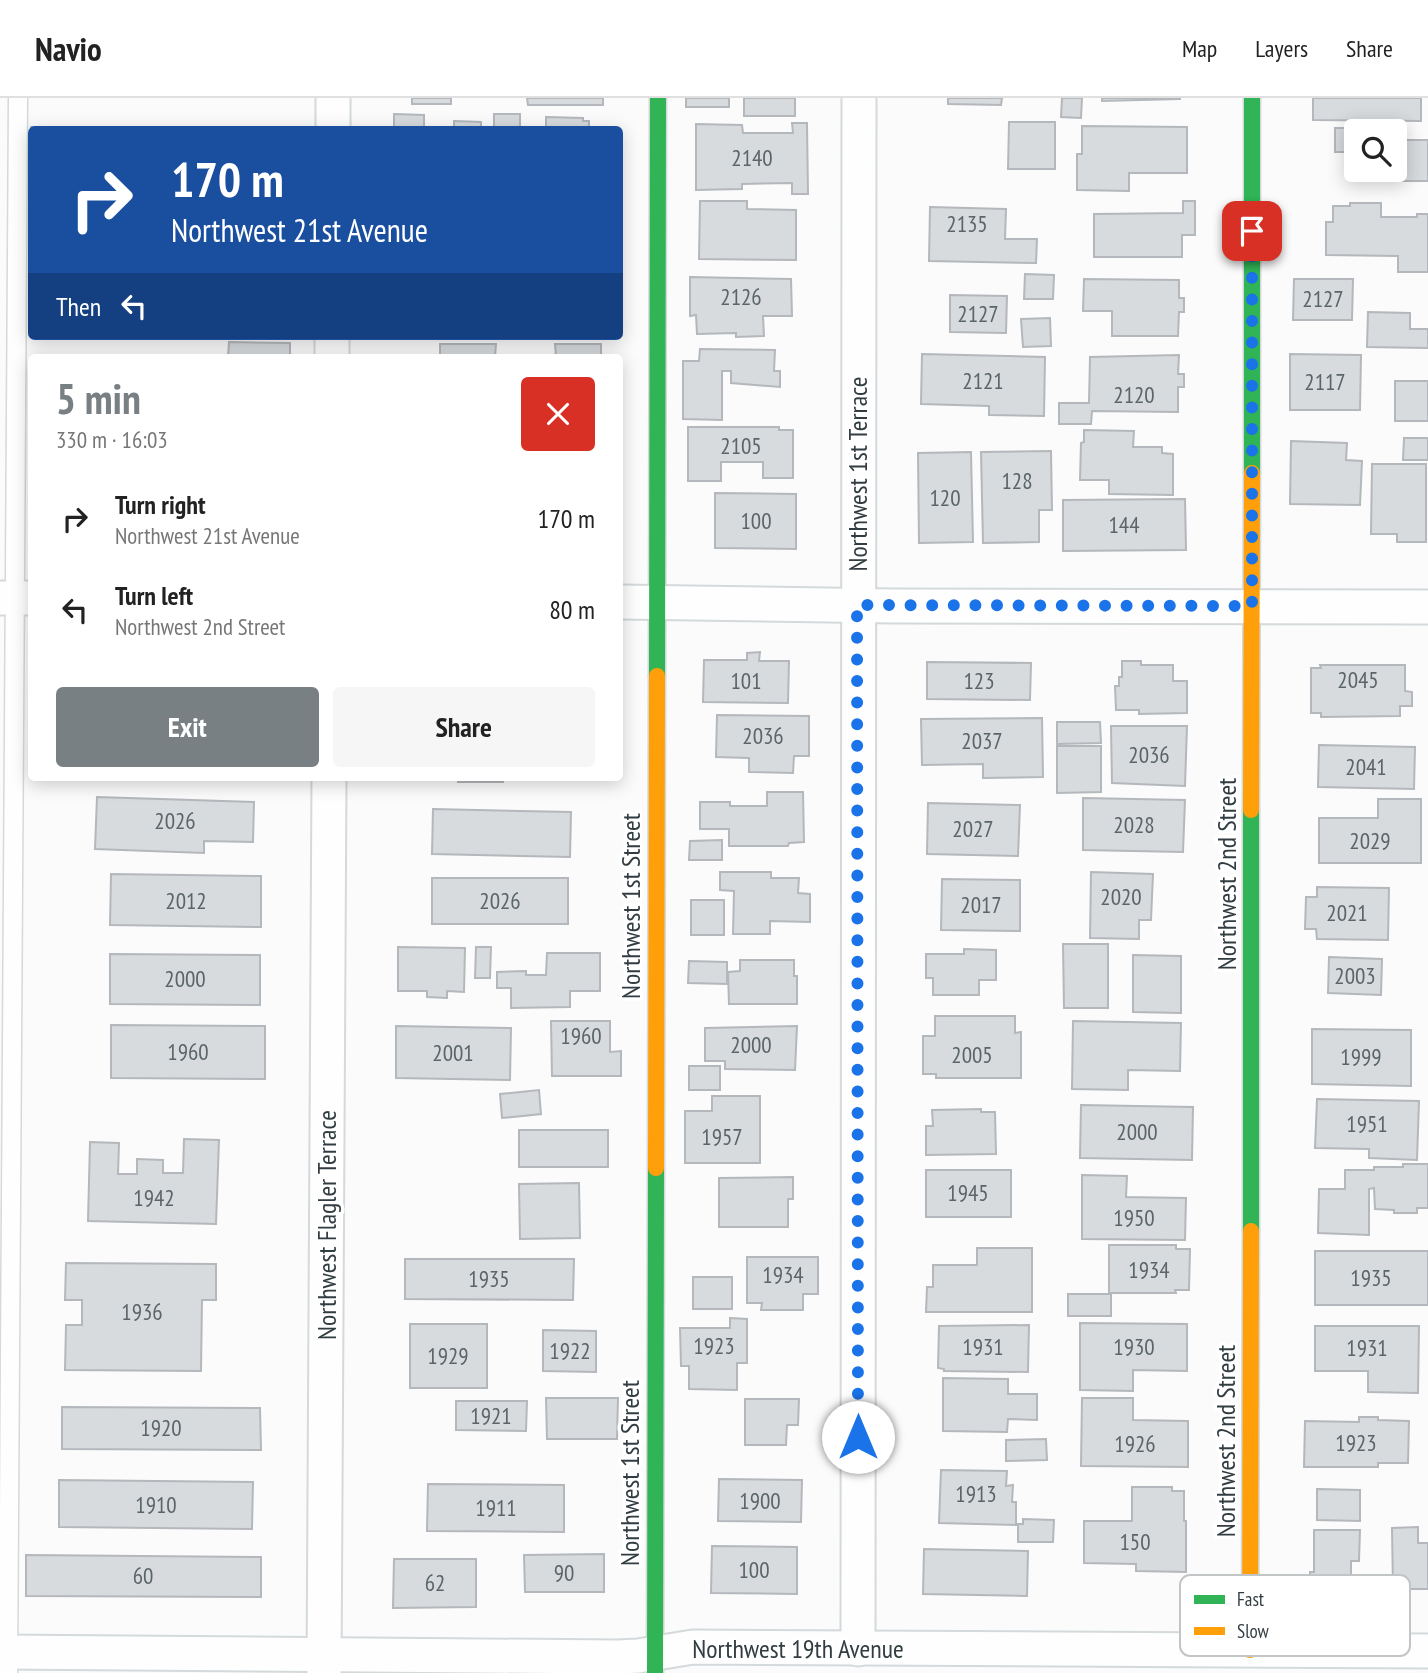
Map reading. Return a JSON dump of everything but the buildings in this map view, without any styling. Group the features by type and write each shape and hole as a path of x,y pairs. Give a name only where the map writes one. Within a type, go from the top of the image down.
{"street":[{"path":"333,98 333,126"},
{"name":"Northwest 1st Street","path":"655,1663 658,98"},
{"name":"Northwest 1st Terrace","path":"858,1648 859,98"},
{"name":"Northwest 2nd Street","path":"1250,1575 1252,98"},
{"path":"623,601 857,605 1428,607"},
{"name":"Northwest Flagler Terrace","path":"324,1664 329,781"},
{"name":"Northwest 19th Avenue","path":"5,1659 324,1664 618,1657 655,1663 693,1647 1180,1650"},
{"name":"Northwest 19th Avenue","path":"1410,1651 1428,1651"}],"lane":[{"path":"5,1659 6,843 15,598 18,98"}],"traffic: fast":[{"path":"657,676 658,98"},
{"path":"1252,98 1252,473"},
{"path":"1251,810 1251,1231"},
{"path":"655,1673 656,1168"}],"traffic: slow":[{"path":"1251,810 1252,473"},
{"path":"656,1168 657,676"},
{"path":"1250,1575 1251,1231"}],"route":[{"path":"858,1437 857,605 1252,606 1252,231"}]}
